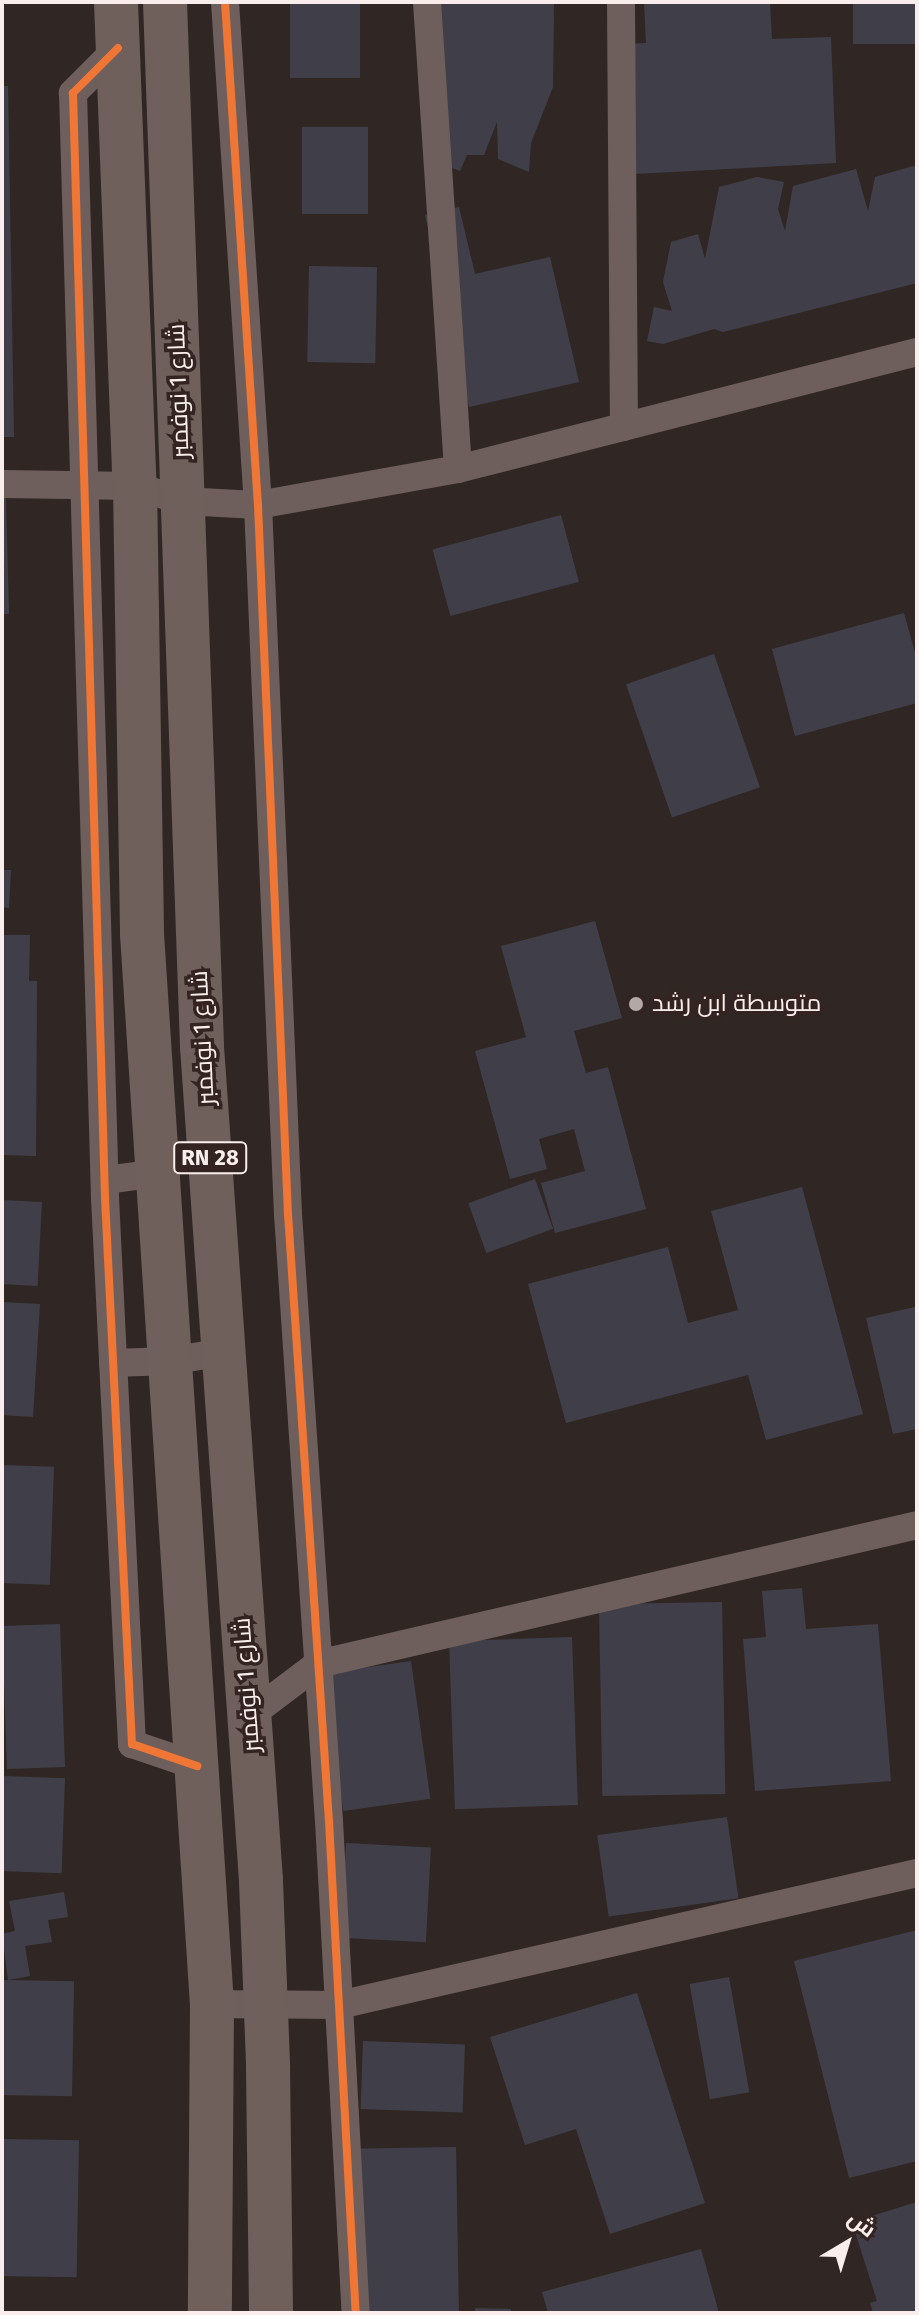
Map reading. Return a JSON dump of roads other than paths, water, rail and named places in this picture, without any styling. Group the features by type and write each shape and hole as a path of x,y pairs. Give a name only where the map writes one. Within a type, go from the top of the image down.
{"main road":[{"name":"شارع 1 نوفمبر","path":"116,2 135,486 142,934 212,2004 210,2313"},
{"name":"شارع 1 نوفمبر","path":"165,2 202,1047 249,1716 265,2006 271,2313"}],"street":[{"path":"225,2 258,505 288,1214 356,2313"},
{"path":"427,2 458,469"},
{"path":"621,2 624,427"},
{"path":"118,48 73,93 113,1363 132,1744 197,1766"},
{"path":"2,484 135,486 183,501 258,505 458,469 917,352"},
{"path":"105,1180 158,1173"},
{"path":"113,1363 170,1361 223,1352"},
{"path":"249,1716 318,1664 917,1525"},
{"path":"212,2004 339,2005 917,1873"}],"place":[{"name":"متوسطة ابن رشد","path":"636,1004"}]}
